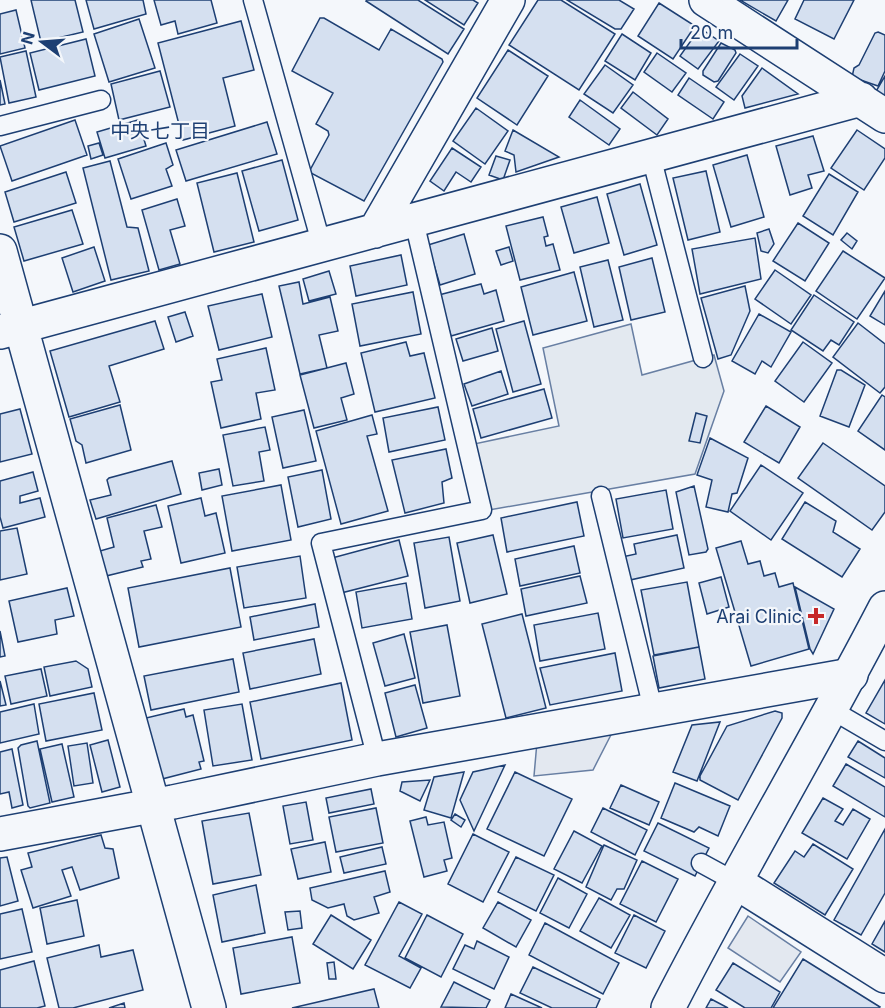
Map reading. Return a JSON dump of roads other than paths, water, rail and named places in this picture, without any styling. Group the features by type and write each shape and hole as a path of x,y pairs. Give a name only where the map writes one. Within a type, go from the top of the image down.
{"street":[{"path":"375,231 508,0"},
{"path":"706,0 873,107"},
{"path":"11,329 651,156 873,107"},
{"path":"0,251 11,329 154,805 209,1008"},
{"path":"668,1008 734,882 832,710 885,608"},
{"path":"0,834 377,759 851,675"},
{"path":"734,882 773,904 885,976"}],"lane":[{"path":"253,0 322,246"},
{"path":"0,126 101,100"},
{"path":"651,156 703,358"},
{"path":"377,759 321,543 482,510 414,221"},
{"path":"601,496 653,709"},
{"path":"832,710 885,741"},
{"path":"701,863 734,882"}],"place":[{"name":"Arai Clinic","path":"816,616"}],"district":[{"name":"中央七丁目","path":"160,131"}]}
